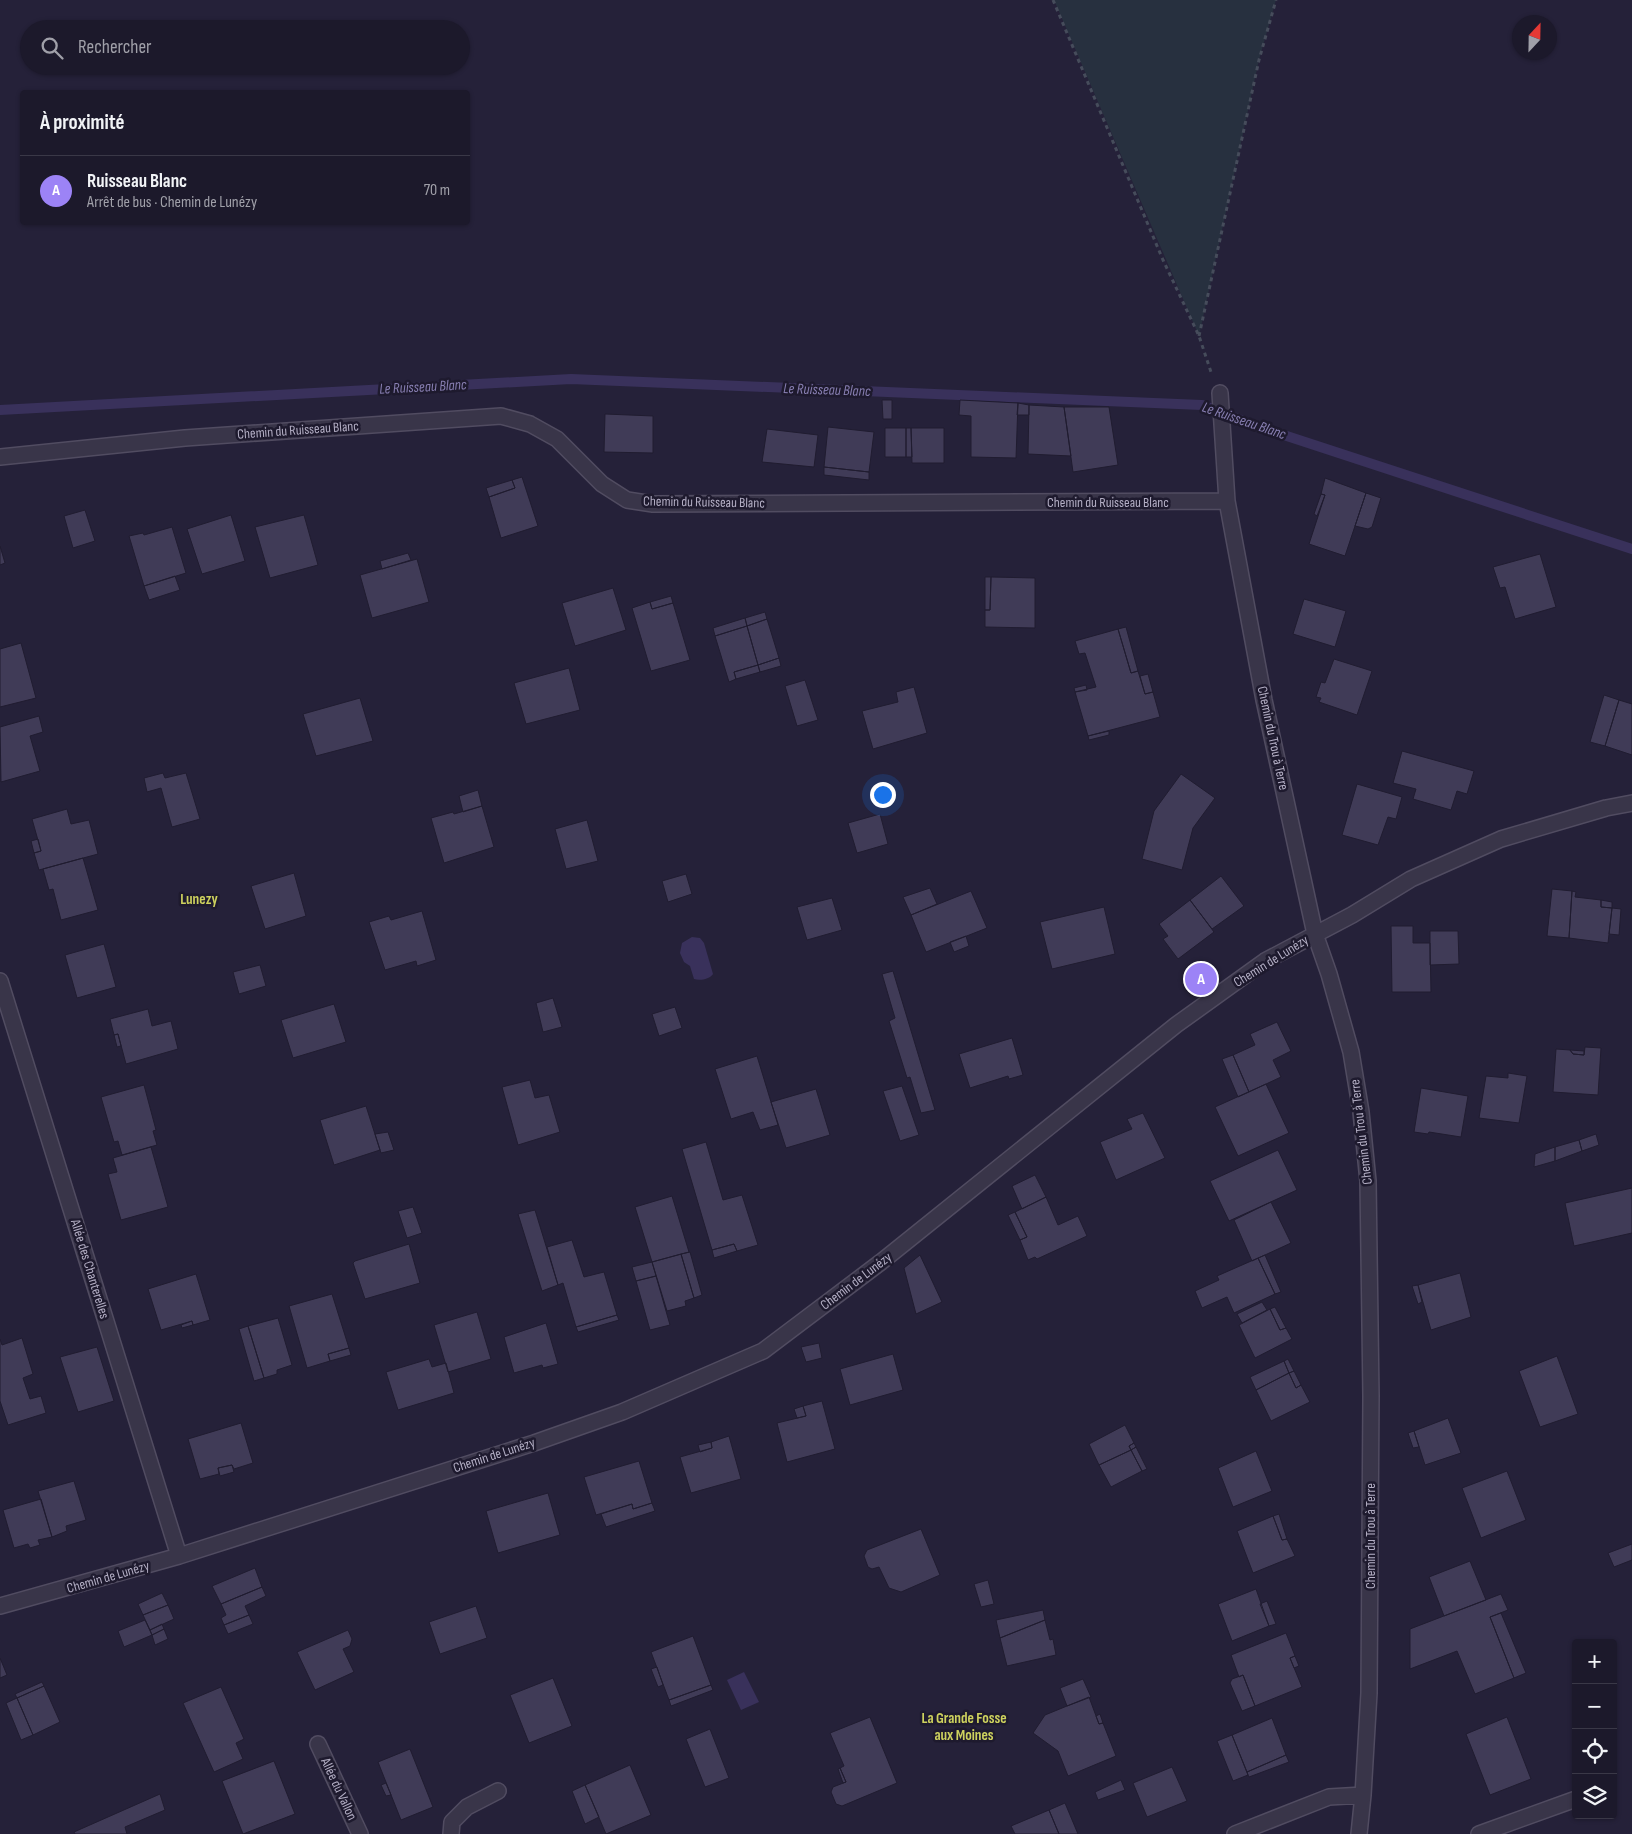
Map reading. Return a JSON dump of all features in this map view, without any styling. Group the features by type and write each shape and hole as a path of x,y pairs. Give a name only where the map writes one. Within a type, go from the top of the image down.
{"street":[{"name":"Chemin du Trou à Terre","path":"1220,392 1227,501 1264,700 1315,934 1329,974 1351,1052 1361,1112 1368,1182 1371,1396 1369,1693 1359,1834"},
{"name":"Chemin du Ruisseau Blanc","path":"0,457 186,438 501,416 530,424 557,439 602,484 627,500 653,504 1227,501"},
{"name":"Chemin de Lunézy","path":"0,1606 179,1556 534,1442 622,1412 763,1351 881,1262 1176,1024 1265,961 1352,915 1411,878 1501,839 1606,808 1632,803"},
{"name":"Allée des Chanterelles","path":"0,981 179,1556"},
{"name":"Allée du Vallon","path":"318,1744 360,1834"},
{"path":"452,1834 452,1822 467,1807 498,1791"},
{"path":"1235,1834 1329,1797 1363,1796"},
{"path":"1479,1834 1572,1800"}],"path":[{"path":"1053,0 1163,260 1199,336 1220,392"},
{"path":"1199,336 1259,60 1276,0"}],"shaded area":[{"path":"1054,0 1276,0 1259,60 1199,336"},
{"path":"692,937 700,938 704,943 712,976 699,980 694,979 690,966 684,962 680,953 682,943"},
{"path":"744,1672 759,1702 741,1710 727,1680"}],"building":[{"path":"882,400 892,400 892,419 883,419"},
{"path":"960,400 1018,403 1016,458 971,457 971,416 959,415"},
{"path":"1018,403 1029,405 1029,415 1017,415"},
{"path":"1029,405 1064,407 1071,456 1028,454"},
{"path":"1064,407 1109,407 1118,465 1073,472"},
{"path":"605,414 653,416 653,453 604,452"},
{"path":"828,427 874,432 869,472 824,467"},
{"path":"885,428 906,428 906,457 885,457"},
{"path":"906,428 911,428 912,457 906,457"},
{"path":"911,428 944,428 944,463 912,463"},
{"path":"767,429 818,435 814,467 762,462"},
{"path":"824,467 869,472 869,480 824,475"},
{"path":"522,477 538,526 501,538 489,497 515,488 512,480"},
{"path":"1325,478 1366,493 1345,556 1309,544 1325,495 1321,494"},
{"path":"512,480 515,488 489,497 486,488"},
{"path":"1366,493 1381,498 1372,527 1368,529 1355,526"},
{"path":"1321,494 1325,495 1317,516 1314,514"},
{"path":"85,510 95,541 73,548 64,516"},
{"path":"231,515 245,561 202,574 187,529"},
{"path":"304,515 318,565 270,578 255,527"},
{"path":"172,527 186,573 144,586 129,536 143,533 144,535"},
{"path":"0,546 5,563 0,565"},
{"path":"408,553 411,560 382,569 380,561"},
{"path":"1540,554 1556,607 1515,619 1505,587 1500,588 1493,567"},
{"path":"417,559 429,602 372,618 360,575"},
{"path":"175,576 180,590 149,600 144,586"},
{"path":"985,577 991,577 990,610 985,610"},
{"path":"991,577 1035,578 1035,628 985,627 985,610 990,610"},
{"path":"613,588 626,630 575,646 562,603"},
{"path":"671,596 673,603 652,609 650,602"},
{"path":"1304,599 1346,611 1335,647 1293,634"},
{"path":"650,602 652,609 673,603 690,660 651,671 632,608"},
{"path":"765,612 767,619 747,626 745,618"},
{"path":"745,618 747,626 715,636 713,628"},
{"path":"767,619 779,658 758,665 747,626"},
{"path":"747,626 758,665 734,672 736,679 729,682 715,636"},
{"path":"1126,627 1138,671 1131,673 1118,629"},
{"path":"1118,629 1131,673 1138,671 1145,694 1153,692 1160,717 1088,736 1075,692 1096,687 1085,653 1079,654 1075,641"},
{"path":"21,643 36,698 0,707 0,649"},
{"path":"779,658 781,666 760,672 758,665"},
{"path":"1334,659 1372,671 1357,715 1319,702 1321,698 1316,697 1321,682 1325,683"},
{"path":"758,665 760,672 736,679 734,672"},
{"path":"569,668 580,710 526,724 514,683"},
{"path":"1148,674 1153,692 1145,694 1140,676"},
{"path":"805,680 818,720 797,726 785,686"},
{"path":"1086,685 1087,690 1075,692 1074,688"},
{"path":"914,687 927,733 873,749 862,711 898,702 896,692"},
{"path":"1604,695 1619,700 1605,746 1590,742"},
{"path":"360,698 373,741 316,756 303,714"},
{"path":"1619,700 1632,704 1632,755 1605,746"},
{"path":"39,716 43,732 30,736 40,771 1,782 0,727"},
{"path":"1109,731 1109,735 1089,740 1088,736"},
{"path":"1402,751 1474,771 1467,794 1457,791 1451,810 1413,799 1416,789 1393,783"},
{"path":"163,773 165,778 186,773 200,819 172,827 161,788 147,792 144,778"},
{"path":"1181,774 1215,798 1193,828 1182,870 1142,859 1154,811"},
{"path":"1357,784 1402,797 1396,819 1388,817 1378,845 1342,835"},
{"path":"478,790 482,806 463,812 459,796"},
{"path":"482,806 494,847 444,863 431,818"},
{"path":"67,809 71,824 89,820 98,854 39,870 34,853 41,851 32,819"},
{"path":"880,814 888,844 857,853 848,823"},
{"path":"587,820 598,861 566,869 555,829"},
{"path":"38,839 41,851 34,853 31,841"},
{"path":"83,858 98,910 61,920 53,889 49,890 43,869"},
{"path":"294,873 306,916 265,929 251,886"},
{"path":"686,874 692,894 668,902 662,881"},
{"path":"1221,876 1244,906 1212,929 1190,900"},
{"path":"930,888 937,904 911,915 903,897"},
{"path":"1552,889 1572,891 1569,938 1547,936"},
{"path":"971,891 987,928 926,952 911,915"},
{"path":"1572,891 1576,892 1575,897 1601,900 1601,907 1612,908 1608,943 1569,938"},
{"path":"832,898 842,930 807,940 797,907"},
{"path":"1190,900 1214,932 1178,959 1163,939 1168,936 1159,924"},
{"path":"1601,900 1612,902 1612,908 1601,907"},
{"path":"1104,907 1115,954 1052,969 1040,922"},
{"path":"1612,908 1621,909 1619,935 1609,934"},
{"path":"422,911 436,960 417,966 416,961 385,970 369,922 389,916 391,920"},
{"path":"1391,926 1413,926 1413,943 1430,943 1431,992 1392,992"},
{"path":"1430,931 1458,931 1459,964 1430,965"},
{"path":"966,936 969,946 954,952 950,942"},
{"path":"104,944 116,987 77,998 65,955"},
{"path":"260,965 266,986 239,994 233,972"},
{"path":"893,971 935,1110 921,1113 910,1077 907,1078 889,1021 895,1018 882,974"},
{"path":"553,998 562,1027 543,1032 536,1003"},
{"path":"334,1004 346,1042 293,1058 281,1020"},
{"path":"675,1007 682,1028 659,1036 652,1014"},
{"path":"148,1009 152,1026 171,1021 178,1049 126,1064 118,1034 114,1035 110,1019"},
{"path":"1277,1022 1291,1051 1273,1060 1281,1077 1249,1092 1233,1055 1255,1045 1250,1034"},
{"path":"118,1034 121,1046 117,1047 114,1035"},
{"path":"1012,1038 1023,1075 1009,1079 1008,1076 970,1088 959,1054"},
{"path":"1585,1047 1601,1048 1598,1095 1553,1092 1556,1049 1570,1050 1573,1054 1584,1055"},
{"path":"1570,1050 1584,1051 1584,1055 1573,1054"},
{"path":"1233,1055 1249,1092 1238,1097 1222,1059"},
{"path":"757,1056 778,1125 760,1130 753,1112 731,1119 715,1069"},
{"path":"1508,1073 1527,1076 1519,1123 1479,1118 1486,1076 1508,1078"},
{"path":"530,1080 535,1098 549,1095 560,1132 518,1145 502,1087"},
{"path":"1266,1084 1289,1133 1238,1156 1215,1107"},
{"path":"144,1085 156,1130 153,1131 157,1145 122,1155 118,1141 114,1142 101,1097"},
{"path":"902,1086 919,1135 900,1141 883,1091"},
{"path":"1421,1088 1468,1096 1461,1137 1429,1132 1428,1134 1414,1132"},
{"path":"816,1089 830,1135 786,1148 771,1102"},
{"path":"366,1106 380,1150 334,1165 320,1120"},
{"path":"1143,1113 1165,1158 1116,1180 1100,1142 1132,1129 1127,1119"},
{"path":"388,1132 394,1150 381,1153 375,1134"},
{"path":"1596,1134 1599,1145 1582,1151 1579,1140"},
{"path":"1579,1140 1582,1151 1555,1161 1555,1147"},
{"path":"706,1142 723,1200 742,1195 758,1245 737,1251 734,1244 712,1250 682,1149"},
{"path":"151,1147 168,1207 121,1220 108,1174 117,1172 113,1158"},
{"path":"1555,1147 1555,1161 1534,1167 1535,1154"},
{"path":"1278,1150 1297,1190 1229,1221 1210,1181"},
{"path":"1035,1175 1046,1197 1022,1209 1012,1186"},
{"path":"1632,1188 1632,1233 1574,1246 1565,1203"},
{"path":"672,1196 689,1252 652,1262 635,1207"},
{"path":"1046,1197 1058,1225 1078,1216 1087,1236 1037,1259 1035,1257 1028,1260 1020,1240 1027,1237 1015,1212"},
{"path":"1271,1202 1291,1243 1252,1261 1234,1220"},
{"path":"413,1207 422,1233 407,1238 398,1211"},
{"path":"535,1210 558,1285 542,1291 518,1214"},
{"path":"1015,1212 1027,1237 1020,1240 1008,1215"},
{"path":"572,1240 584,1277 604,1272 617,1315 576,1327 563,1283 558,1285 547,1247"},
{"path":"409,1244 420,1283 365,1299 353,1263"},
{"path":"734,1244 737,1251 714,1258 712,1250"},
{"path":"690,1252 702,1295 694,1298 681,1254"},
{"path":"681,1254 694,1298 685,1301 686,1306 667,1311 652,1262"},
{"path":"920,1255 942,1302 916,1314 904,1268"},
{"path":"1265,1255 1281,1292 1275,1294 1258,1258"},
{"path":"1258,1258 1275,1294 1234,1313 1227,1297 1202,1308 1195,1291 1219,1280 1217,1276"},
{"path":"652,1262 656,1276 636,1281 632,1267"},
{"path":"1460,1273 1471,1317 1431,1330 1418,1285"},
{"path":"196,1274 210,1320 193,1325 192,1321 161,1330 148,1289"},
{"path":"656,1276 670,1325 650,1330 636,1281"},
{"path":"1418,1285 1422,1302 1418,1304 1412,1286"},
{"path":"332,1294 349,1348 328,1354 330,1361 307,1368 289,1306"},
{"path":"1262,1302 1267,1310 1242,1323 1237,1314"},
{"path":"1275,1307 1286,1328 1280,1330 1270,1309"},
{"path":"1270,1309 1280,1330 1286,1328 1292,1339 1255,1358 1239,1325"},
{"path":"477,1312 491,1359 448,1372 434,1325"},
{"path":"617,1315 619,1320 578,1332 576,1327"},
{"path":"278,1318 292,1365 277,1370 277,1374 264,1378 248,1326"},
{"path":"192,1321 193,1325 182,1328 181,1325"},
{"path":"546,1323 558,1364 543,1368 542,1365 514,1373 504,1337"},
{"path":"248,1326 264,1378 254,1381 239,1329"},
{"path":"22,1338 33,1374 23,1378 30,1399 41,1396 46,1413 8,1425 0,1401 0,1339 2,1345"},
{"path":"819,1343 822,1358 806,1362 801,1347"},
{"path":"97,1347 114,1401 78,1412 60,1357"},
{"path":"349,1348 351,1355 330,1361 328,1354"},
{"path":"893,1354 903,1390 850,1405 840,1369"},
{"path":"1557,1356 1578,1414 1540,1427 1519,1371"},
{"path":"429,1359 432,1367 446,1363 454,1393 398,1410 386,1372"},
{"path":"1288,1359 1294,1371 1289,1373 1284,1361"},
{"path":"1284,1361 1289,1373 1256,1390 1250,1377"},
{"path":"1294,1371 1301,1385 1296,1388 1289,1373"},
{"path":"1289,1373 1296,1388 1301,1385 1310,1402 1271,1421 1256,1390"},
{"path":"822,1401 835,1449 787,1462 777,1423 806,1416 803,1406"},
{"path":"803,1406 806,1416 797,1418 794,1409"},
{"path":"1448,1418 1461,1453 1425,1465 1414,1431"},
{"path":"241,1423 253,1463 234,1469 232,1465 218,1468 219,1474 200,1479 188,1439"},
{"path":"1125,1425 1134,1443 1129,1446 1131,1450 1099,1465 1089,1444"},
{"path":"1414,1431 1419,1447 1413,1448 1408,1433"},
{"path":"729,1436 741,1479 691,1493 680,1457 712,1448 711,1442"},
{"path":"711,1442 712,1448 700,1452 698,1445"},
{"path":"1134,1443 1136,1447 1131,1450 1129,1446"},
{"path":"1136,1447 1147,1469 1142,1471 1131,1450"},
{"path":"1131,1450 1142,1471 1111,1487 1099,1465"},
{"path":"1256,1451 1272,1491 1233,1507 1218,1468"},
{"path":"639,1461 652,1503 633,1509 632,1504 596,1515 584,1477"},
{"path":"232,1465 234,1472 220,1476 218,1468"},
{"path":"1507,1471 1526,1520 1481,1538 1462,1488"},
{"path":"74,1481 86,1520 66,1526 67,1531 52,1537 38,1491"},
{"path":"548,1493 560,1535 498,1553 486,1511"},
{"path":"41,1499 52,1537 38,1540 40,1545 30,1548 28,1544 14,1548 3,1510"},
{"path":"652,1503 655,1511 606,1527 601,1514 632,1504 633,1509"},
{"path":"1279,1514 1287,1539 1282,1540 1273,1516"},
{"path":"1273,1516 1282,1540 1287,1539 1295,1556 1253,1573 1237,1531"},
{"path":"921,1529 940,1575 901,1592 889,1588 879,1567 872,1569 868,1567 864,1556 867,1550"},
{"path":"1632,1544 1632,1560 1614,1567 1608,1553"},
{"path":"1470,1561 1486,1600 1444,1616 1429,1577"},
{"path":"255,1568 262,1587 221,1604 212,1586"},
{"path":"988,1580 994,1604 981,1607 974,1584"},
{"path":"262,1587 266,1596 245,1606 249,1615 224,1625 221,1618 226,1615 221,1604"},
{"path":"1256,1589 1269,1626 1232,1641 1218,1604"},
{"path":"162,1593 168,1605 143,1615 138,1604"},
{"path":"1501,1594 1508,1610 1490,1617 1514,1678 1475,1694 1457,1651 1410,1669 1410,1629"},
{"path":"1267,1601 1276,1624 1269,1626 1260,1604"},
{"path":"168,1605 174,1619 150,1630 143,1615"},
{"path":"476,1606 487,1638 440,1654 429,1622"},
{"path":"1043,1610 1045,1620 1000,1638 996,1620"},
{"path":"1501,1613 1526,1673 1514,1678 1490,1617"},
{"path":"249,1615 253,1624 228,1634 224,1625"},
{"path":"145,1620 152,1635 124,1647 118,1631"},
{"path":"1045,1620 1050,1640 1053,1639 1056,1655 1007,1666 1000,1638"},
{"path":"162,1624 164,1629 152,1635 150,1630"},
{"path":"164,1629 168,1639 155,1645 152,1635"},
{"path":"348,1630 352,1639 350,1646 343,1649 354,1672 315,1690 297,1652"},
{"path":"1286,1633 1295,1656 1290,1658 1302,1687 1255,1706 1243,1675 1239,1677 1231,1655"},
{"path":"693,1636 711,1685 669,1700 651,1652"},
{"path":"1295,1656 1299,1666 1294,1668 1290,1658"},
{"path":"0,1658 7,1675 0,1678"},
{"path":"657,1667 663,1685 658,1687 651,1669"},
{"path":"1243,1675 1255,1706 1242,1711 1230,1683 1232,1679"},
{"path":"553,1678 572,1726 529,1743 510,1695"},
{"path":"1083,1679 1091,1697 1067,1706 1060,1688"},
{"path":"42,1682 44,1686 17,1698 15,1694"},
{"path":"711,1685 713,1690 671,1706 669,1700"},
{"path":"44,1686 60,1722 33,1735 17,1698"},
{"path":"221,1687 244,1739 236,1743 243,1759 214,1772 183,1703"},
{"path":"1089,1697 1099,1724 1103,1723 1116,1756 1068,1776 1058,1751 1033,1733 1045,1715"},
{"path":"17,1698 33,1735 21,1740 6,1703"},
{"path":"1100,1714 1103,1723 1099,1724 1096,1716"},
{"path":"870,1717 897,1783 842,1806 836,1804 831,1792 833,1787 846,1782 840,1768 844,1766 830,1733"},
{"path":"1507,1717 1531,1779 1490,1795 1466,1734"},
{"path":"1272,1718 1286,1755 1247,1772 1232,1735"},
{"path":"710,1729 729,1778 705,1787 686,1739"},
{"path":"1232,1735 1248,1775 1233,1781 1217,1741"},
{"path":"410,1749 433,1807 401,1820 378,1762"},
{"path":"1286,1755 1289,1762 1249,1777 1247,1772"},
{"path":"274,1761 295,1814 243,1834 222,1781"},
{"path":"630,1765 651,1815 606,1834 585,1785"},
{"path":"1172,1767 1187,1801 1147,1817 1133,1783"},
{"path":"840,1768 846,1782 843,1783 838,1769"},
{"path":"1121,1780 1125,1790 1098,1800 1095,1792"},
{"path":"386,1783 391,1795 386,1796 381,1785"},
{"path":"585,1785 599,1817 585,1824 572,1791"},
{"path":"160,1794 165,1810 125,1827 127,1834 75,1834 74,1832"},
{"path":"1065,1803 1078,1834 1059,1834 1049,1810"},
{"path":"1049,1810 1059,1834 1015,1834 1011,1826"}],"waterway":[{"name":"Le Ruisseau Blanc","path":"0,410 571,379 1202,405 1259,427 1632,549"}],"place":[{"name":"Ruisseau Blanc","path":"1201,979"}],"district":[{"name":"Lunezy","path":"199,899"},
{"name":"La Grande Fosse aux Moines","path":"964,1726"}]}
